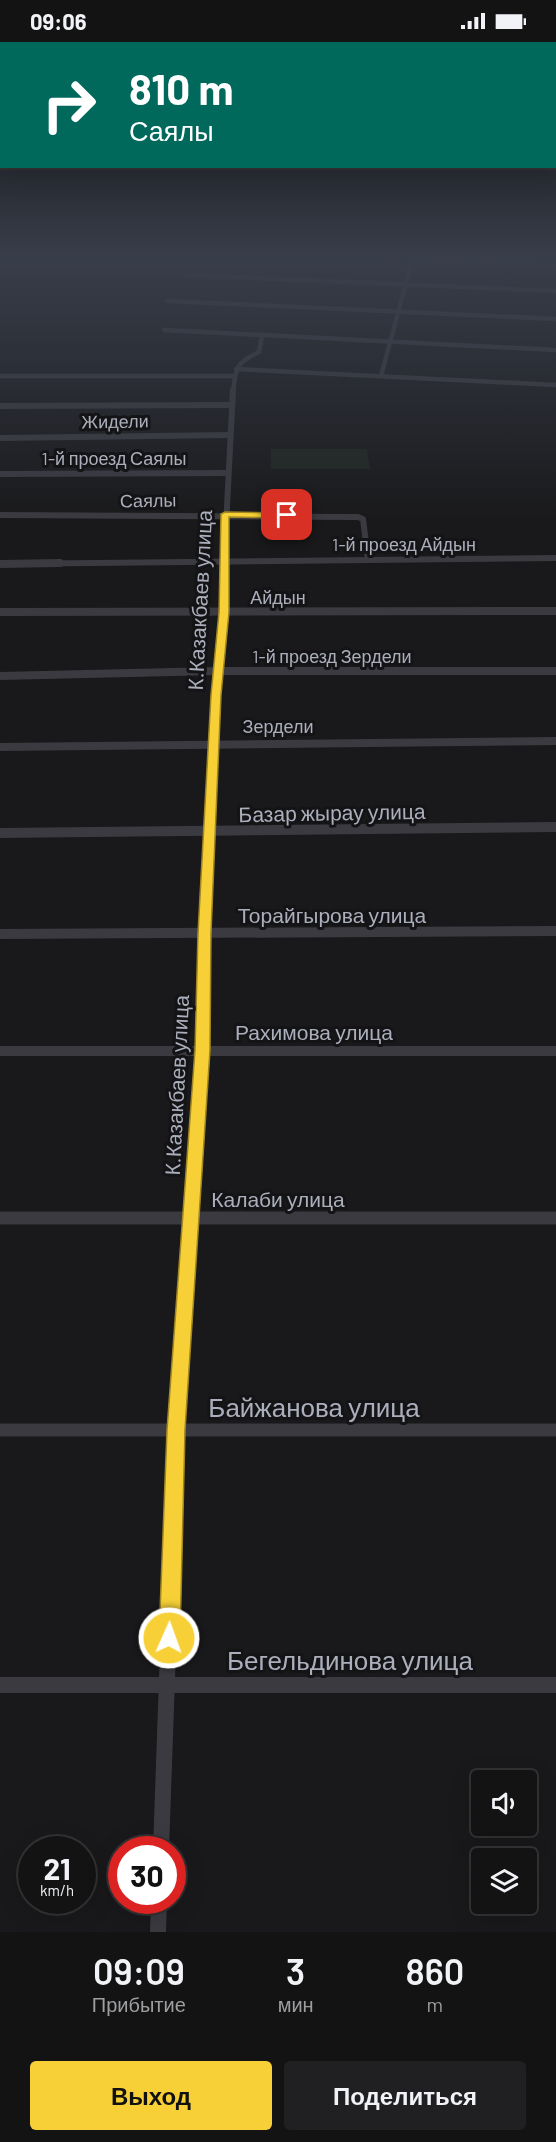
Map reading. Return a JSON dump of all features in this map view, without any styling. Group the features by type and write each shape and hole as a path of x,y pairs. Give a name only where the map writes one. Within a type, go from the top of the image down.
{"street":[{"path":"235,373 242,360 259,351 260,345"},
{"path":"381,376 388,345"},
{"path":"441,345 556,350"},
{"path":"0,376 235,373 381,376 556,386"},
{"name":"К.Казакбаев улица","path":"162,1836 176,1430 202,1050 217,671 224,612 225,514 235,373"},
{"path":"0,405 231,405"},
{"name":"Жидели","path":"0,438 230,435"},
{"name":"1-й проезд Саялы","path":"0,474 228,473"},
{"name":"Саялы","path":"0,515 225,514 358,517 363,519 368,559"},
{"name":"1-й проезд Айдын","path":"0,564 556,558"},
{"name":"Айдын","path":"0,612 556,611"},
{"name":"1-й проезд Зердели","path":"0,676 217,671 556,671"},
{"name":"Зердели","path":"0,747 556,741"},
{"name":"Базар жырау улица","path":"0,833 556,827"},
{"name":"Торайгырова улица","path":"0,934 556,931"},
{"name":"Рахимова улица","path":"0,1051 556,1051"},
{"name":"Калаби улица","path":"0,1218 556,1218"},
{"name":"Байжанова улица","path":"0,1430 556,1430"},
{"name":"Бегельдинова улица","path":"0,1685 556,1685"},
{"path":"158,1932 159,1914"}],"shaded area":[{"path":"271,449 367,449 370,469 271,469"}],"route":[{"path":"169,1638 176,1430 202,1050 217,671 224,612 225,514 287,515"}]}
